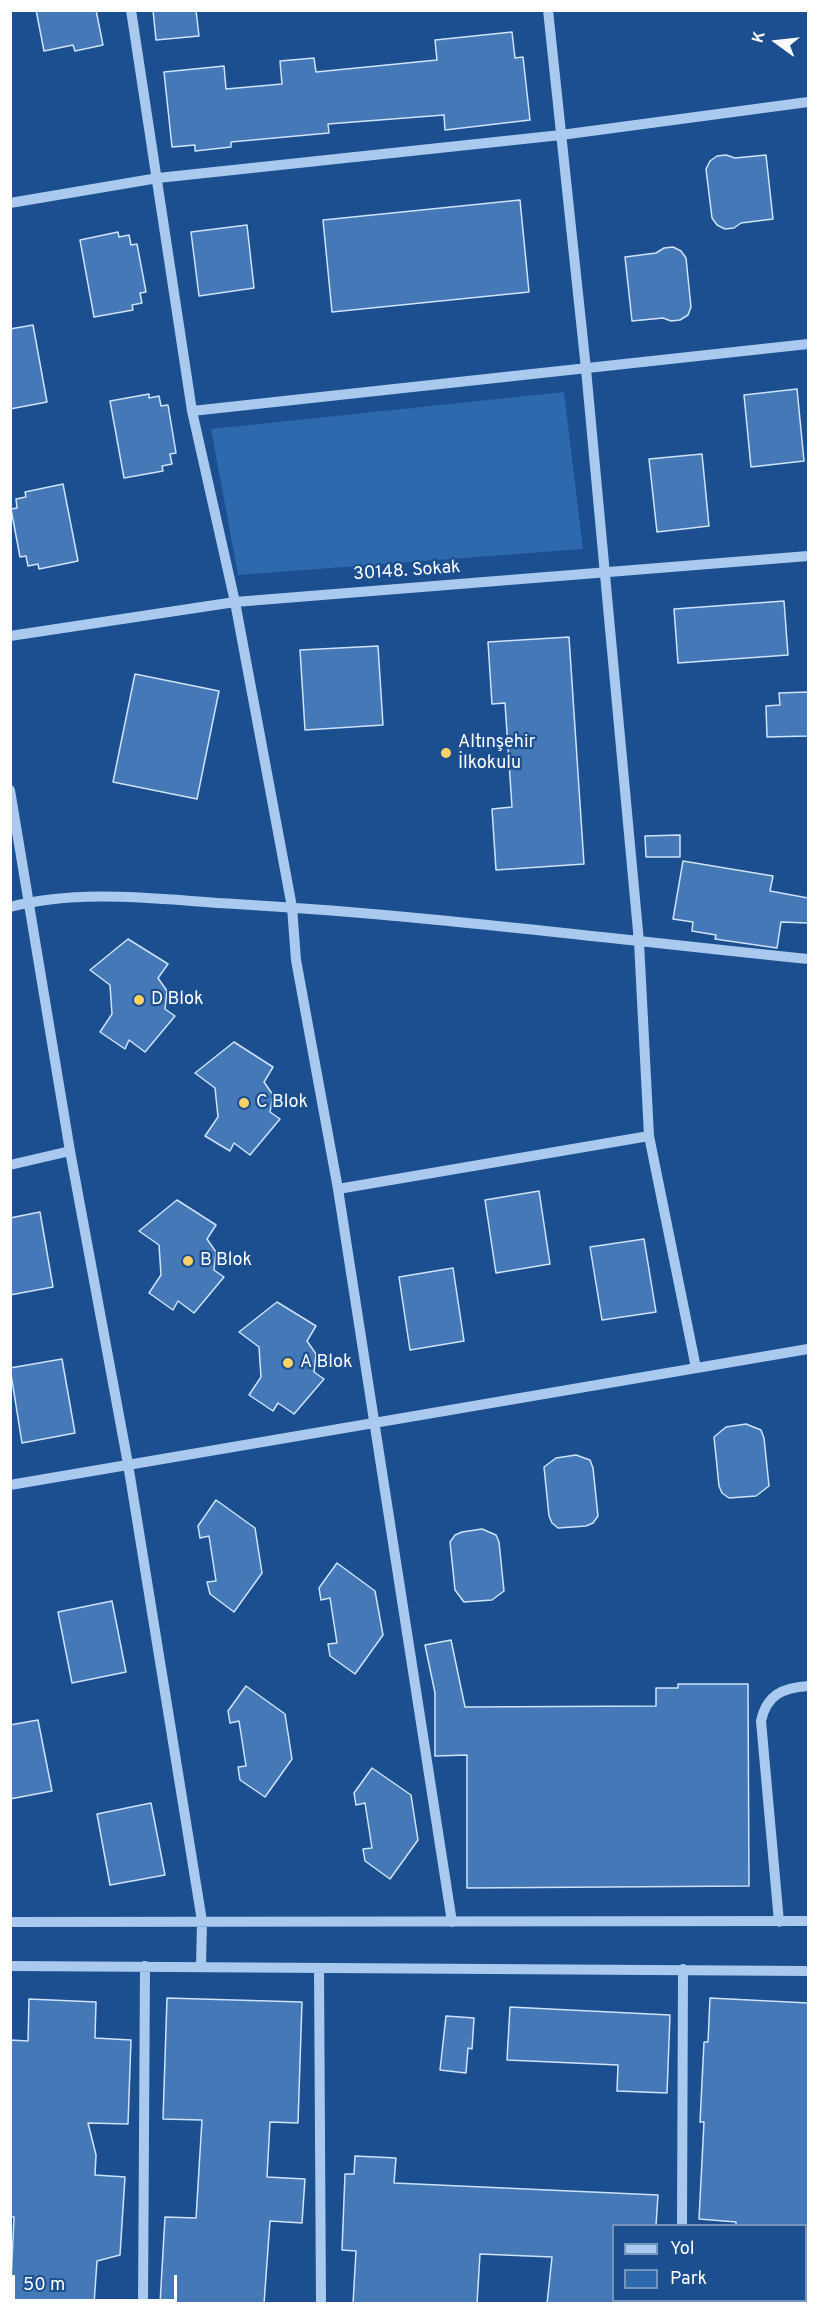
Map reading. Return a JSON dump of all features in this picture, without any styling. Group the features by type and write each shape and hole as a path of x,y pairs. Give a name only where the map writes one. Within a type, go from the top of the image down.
{"street":[{"path":"131,10 192,411 235,602 292,907 296,960 338,1189 452,1922"},
{"path":"548,10 606,574 639,942 649,1136 696,1368"},
{"path":"10,203 158,178 561,135 808,102"},
{"path":"192,411 808,344"},
{"name":"30148. Sokak","path":"10,636 235,602 808,556"},
{"path":"10,790 70,1151 128,1464 202,1921 201,1967"},
{"path":"10,907 29,902 107,897 292,907 808,959"},
{"path":"338,1189 649,1136"},
{"path":"10,1165 70,1151"},
{"path":"10,1485 808,1349"},
{"path":"779,1922 761,1721 763,1711 774,1695 787,1688 808,1686"},
{"path":"10,1922 650,1920 808,1922"},
{"path":"10,1966 808,1971"},
{"path":"143,2304 145,1966"},
{"path":"319,1968 321,2304"},
{"path":"682,2224 683,1969"}],"green space":[{"path":"564,392 583,549 238,575 211,429"}],"building":[{"path":"36,10 96,10 103,45 75,51 73,45 44,51"},
{"path":"153,10 196,10 199,36 156,40"},
{"path":"512,32 515,58 523,57 530,120 445,130 444,115 328,124 329,133 231,142 231,147 195,151 195,145 172,147 164,72 224,66 226,89 282,84 280,61 314,58 316,72 437,60 435,40"},
{"path":"726,155 735,158 766,155 773,219 741,223 734,228 725,229 717,225 712,218 706,169 710,161 717,156"},
{"path":"520,200 529,292 332,312 323,220"},
{"path":"247,225 254,288 199,296 191,232"},
{"path":"118,232 119,237 129,235 131,245 137,244 146,292 140,293 142,303 132,305 133,310 94,317 80,240"},
{"path":"673,247 681,251 686,258 691,307 688,315 680,320 671,321 663,318 632,321 625,257 656,253 664,248"},
{"path":"33,325 47,402 10,409 10,329"},
{"path":"797,389 804,461 751,467 744,395"},
{"path":"149,394 149,398 159,396 161,406 168,405 176,453 170,454 172,464 162,466 163,471 124,478 110,401"},
{"path":"702,454 709,526 657,532 649,459"},
{"path":"63,484 78,561 39,569 38,564 28,566 26,556 20,557 11,509 17,508 16,499 26,497 25,492"},
{"path":"784,601 788,655 678,663 674,609"},
{"path":"569,637 584,864 496,870 492,809 512,807 505,703 492,704 488,642"},
{"path":"378,646 383,725 305,730 300,650"},
{"path":"135,674 219,691 197,799 113,782"},
{"path":"808,692 808,736 767,737 766,706 780,705 779,693"},
{"path":"680,835 680,857 646,857 645,836"},
{"path":"683,861 773,876 770,891 808,898 808,923 781,922 777,948 715,939 716,935 692,931 693,922 673,919"},
{"name":"D Blok","path":"128,939 168,964 158,978 167,991 165,1009 175,1016 145,1052 129,1040 125,1049 100,1032 112,1014 110,985 90,970"},
{"name":"C Blok","path":"234,1042 273,1067 264,1082 273,1095 270,1112 280,1119 250,1155 234,1143 230,1151 205,1136 218,1117 215,1088 195,1073"},
{"path":"539,1191 550,1264 496,1273 485,1200"},
{"name":"B Blok","path":"177,1200 216,1225 207,1239 216,1252 214,1270 224,1277 194,1313 178,1301 173,1310 149,1293 161,1275 159,1245 139,1231"},
{"path":"40,1212 53,1287 10,1295 10,1218"},
{"path":"644,1239 656,1312 602,1320 590,1247"},
{"path":"453,1268 464,1341 410,1350 399,1277"},
{"name":"A Blok","path":"277,1302 316,1326 307,1341 316,1354 314,1372 324,1379 294,1414 278,1403 273,1411 249,1395 261,1377 259,1347 239,1332"},
{"path":"62,1359 75,1433 22,1443 10,1368"},
{"path":"746,1424 761,1430 764,1438 769,1486 756,1496 729,1498 722,1493 719,1486 714,1437 726,1427"},
{"path":"576,1455 590,1460 593,1468 598,1516 593,1523 586,1526 558,1528 549,1516 544,1467 556,1458"},
{"path":"216,1500 255,1528 262,1573 234,1612 210,1594 207,1582 216,1581 209,1536 200,1538 198,1526"},
{"path":"482,1529 496,1535 499,1542 504,1591 492,1600 464,1602 455,1590 450,1542 455,1535 462,1532"},
{"path":"337,1563 375,1591 383,1635 355,1674 330,1656 328,1644 337,1643 330,1598 321,1600 319,1588"},
{"path":"112,1601 126,1672 72,1683 58,1612"},
{"path":"451,1640 465,1707 656,1706 656,1688 678,1688 678,1684 748,1684 749,1886 467,1888 467,1755 435,1756 435,1693 425,1645"},
{"path":"246,1686 285,1714 292,1759 265,1797 240,1780 238,1767 246,1766 239,1721 230,1723 228,1711"},
{"path":"38,1720 52,1791 10,1799 10,1725"},
{"path":"372,1768 411,1795 418,1840 390,1879 365,1861 363,1849 372,1848 365,1803 356,1805 354,1793"},
{"path":"151,1803 165,1875 110,1885 97,1814"},
{"path":"167,1998 302,2002 298,2123 270,2122 267,2177 305,2179 302,2223 270,2221 264,2304 160,2304 165,2217 196,2218 202,2120 163,2119"},
{"path":"710,1998 808,2003 808,2226 807,2224 736,2224 736,2222 699,2219 704,2122 700,2122 704,2042 708,2042"},
{"path":"29,1999 96,2002 95,2038 131,2040 128,2124 88,2123 96,2155 95,2175 125,2177 120,2255 97,2261 94,2304 10,2304 14,2217 10,2217 10,2040 28,2041"},
{"path":"510,2007 670,2015 667,2093 617,2091 618,2065 507,2060"},
{"path":"446,2016 474,2018 472,2049 468,2048 466,2073 440,2070"},
{"path":"355,2156 396,2158 394,2183 658,2195 656,2224 612,2224 612,2302 614,2304 547,2304 552,2257 480,2254 477,2304 353,2304 356,2251 342,2250 345,2174 354,2174"}],"place":[{"name":"Altınşehir İlkokulu","path":"446,753"},
{"name":"D Blok","path":"139,1000"},
{"name":"C Blok","path":"244,1103"},
{"name":"B Blok","path":"188,1261"},
{"name":"A Blok","path":"288,1363"}]}
